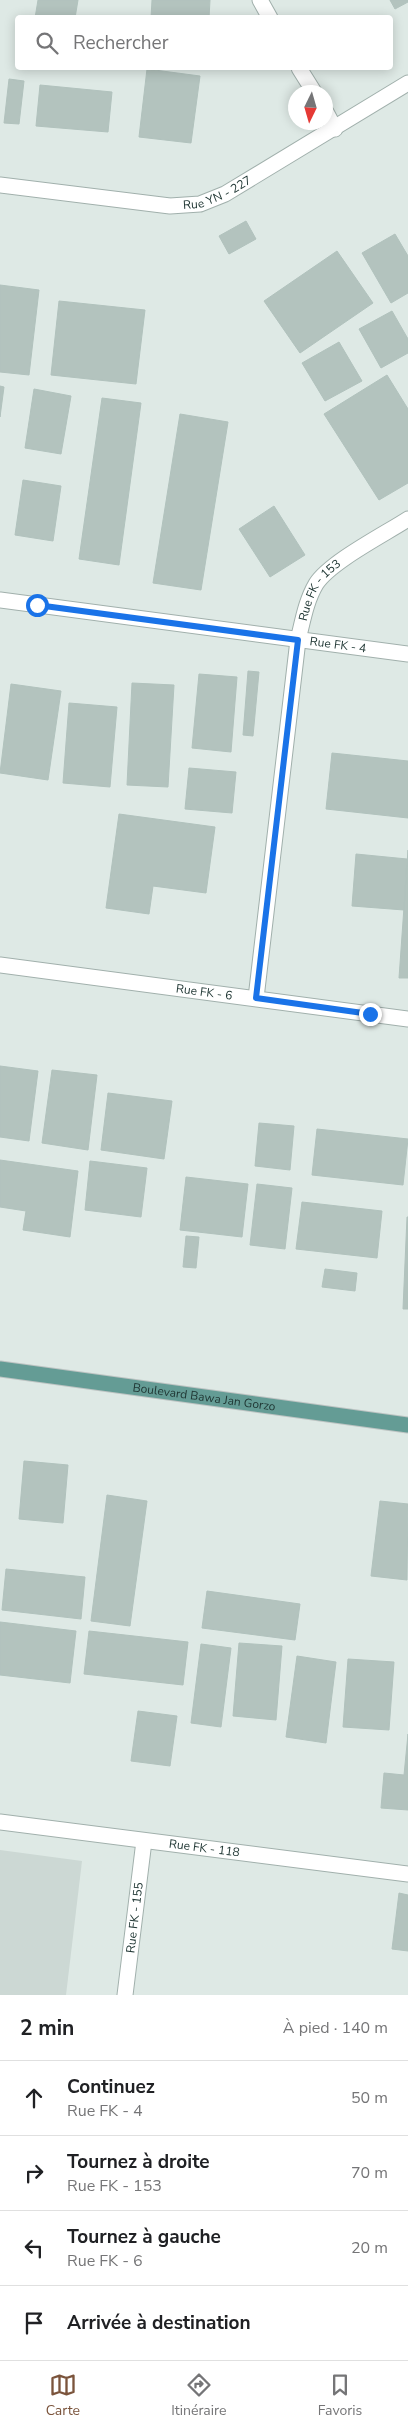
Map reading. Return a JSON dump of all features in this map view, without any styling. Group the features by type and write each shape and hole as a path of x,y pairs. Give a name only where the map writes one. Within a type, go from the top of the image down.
{"main road":[{"name":"Boulevard Bawa Jan Gorzo","path":"0,1369 408,1425"}],"street":[{"path":"260,0 268,15"},
{"path":"300,70 310,85"},
{"name":"Rue YN - 227","path":"0,185 170,206 200,204 225,194 408,83"},
{"path":"333,125 335,129"},
{"name":"Rue FK - 153","path":"256,998 298,640 306,605 317,582 336,565 408,519"},
{"name":"Rue FK - 4","path":"0,600 408,654"},
{"name":"Rue FK - 6","path":"0,965 408,1018"},
{"name":"Rue FK - 118","path":"0,1822 408,1874"},
{"name":"Rue FK - 155","path":"125,1995 144,1841"}],"shaded area":[{"path":"0,1850 82,1861 66,1995 0,1995"}],"building":[{"path":"38,0 78,0 76,15 36,15"},
{"path":"152,0 210,0 209,15 151,15"},
{"path":"390,0 408,0 408,2 395,9"},
{"path":"147,70 200,76 191,143 139,137"},
{"path":"9,79 24,81 19,124 4,123"},
{"path":"40,85 112,92 108,132 36,126"},
{"path":"246,221 256,239 229,254 219,236"},
{"path":"395,234 408,256 408,293 391,303 362,253"},
{"path":"337,251 373,303 300,353 264,301"},
{"path":"0,285 39,290 29,375 0,372"},
{"path":"59,301 145,310 136,384 51,375"},
{"path":"392,311 408,339 408,353 381,368 359,329"},
{"path":"339,342 362,381 325,401 302,363"},
{"path":"387,375 408,409 408,483 379,500 324,414"},
{"path":"0,386 4,387 0,417"},
{"path":"34,389 71,396 61,454 25,448"},
{"path":"102,398 141,403 119,565 79,559"},
{"path":"180,414 228,422 201,590 153,583"},
{"path":"23,480 61,486 53,541 15,535"},
{"path":"274,506 305,555 270,577 239,529"},
{"path":"248,671 259,672 253,736 243,735"},
{"path":"199,674 237,677 231,752 192,748"},
{"path":"132,683 174,685 168,787 127,785"},
{"path":"11,684 61,691 48,780 0,773"},
{"path":"69,703 117,707 110,787 63,783"},
{"path":"332,753 408,761 408,818 326,809"},
{"path":"189,768 236,772 232,813 185,809"},
{"path":"119,814 215,827 206,893 153,886 149,914 106,908"},
{"path":"408,850 408,978 399,978"},
{"path":"356,854 407,859 404,910 352,906"},
{"path":"0,1066 38,1071 29,1141 0,1137"},
{"path":"52,1070 97,1075 88,1150 42,1143"},
{"path":"108,1093 172,1101 164,1159 101,1150"},
{"path":"259,1123 294,1126 290,1170 255,1166"},
{"path":"317,1129 408,1139 403,1185 312,1175"},
{"path":"0,1160 78,1171 70,1237 23,1230 26,1211 0,1207"},
{"path":"90,1161 147,1168 141,1217 85,1210"},
{"path":"186,1177 248,1184 242,1237 180,1230"},
{"path":"257,1184 292,1188 285,1249 250,1245"},
{"path":"302,1202 382,1211 377,1258 296,1249"},
{"path":"407,1217 408,1309 403,1309"},
{"path":"186,1236 199,1237 196,1268 183,1267"},
{"path":"325,1269 357,1273 355,1291 322,1287"},
{"path":"24,1461 68,1465 63,1523 19,1519"},
{"path":"107,1495 147,1501 130,1626 91,1621"},
{"path":"380,1501 408,1504 407,1580 371,1576"},
{"path":"6,1569 85,1577 81,1619 2,1610"},
{"path":"207,1591 300,1604 295,1640 202,1628"},
{"path":"0,1622 76,1631 70,1683 0,1675"},
{"path":"89,1631 188,1642 183,1685 84,1674"},
{"path":"239,1643 282,1646 276,1720 233,1716"},
{"path":"201,1644 231,1648 221,1727 191,1723"},
{"path":"297,1656 336,1662 326,1743 286,1737"},
{"path":"348,1659 394,1662 389,1730 343,1727"},
{"path":"138,1711 177,1716 170,1766 131,1761"},
{"path":"408,1734 408,1810 381,1808 384,1773 404,1775"},
{"path":"399,1893 408,1895 408,1951 392,1949"}],"route":[{"path":"37,605 298,640 256,998 370,1014"}]}
